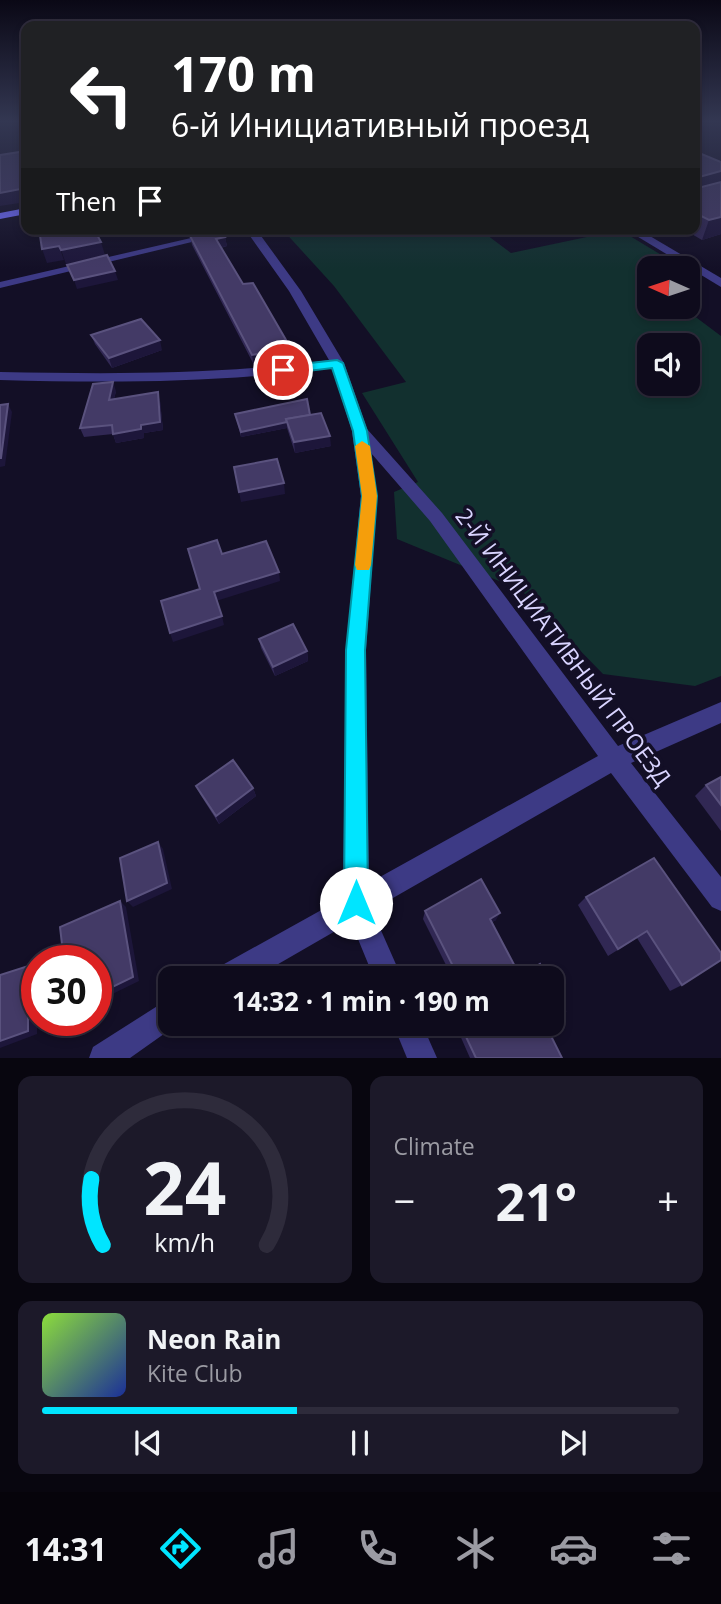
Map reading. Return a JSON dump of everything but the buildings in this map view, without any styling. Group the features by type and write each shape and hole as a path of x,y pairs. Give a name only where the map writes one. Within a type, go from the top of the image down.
{"street":[{"path":"0,216 21,212"},
{"path":"254,235 295,291 337,363 360,431 369,496 356,650 356,903 383,966"},
{"path":"640,235 721,283"},
{"path":"0,376 144,379 256,374 337,363"},
{"name":"2-Й ИНИЦИАТИВНЫЙ ПРОЕЗД","path":"360,431 436,517 614,759 721,898"},
{"path":"248,966 614,759 721,712"},
{"path":"104,1058 158,1020"},
{"path":"412,1036 422,1058"}],"lane":[{"path":"0,285 216,235"}],"green space":[{"path":"287,235 487,235 511,253 596,235 628,235 663,256 637,256 637,319 698,319 721,336 721,676 695,686 603,674 521,590 397,539 394,492 418,482 362,393 406,382 334,286"}],"slow traffic":[{"path":"362,446 369,496 363,565"}],"route":[{"path":"283,370 337,363 360,431 369,496 356,650 356,903"}]}
